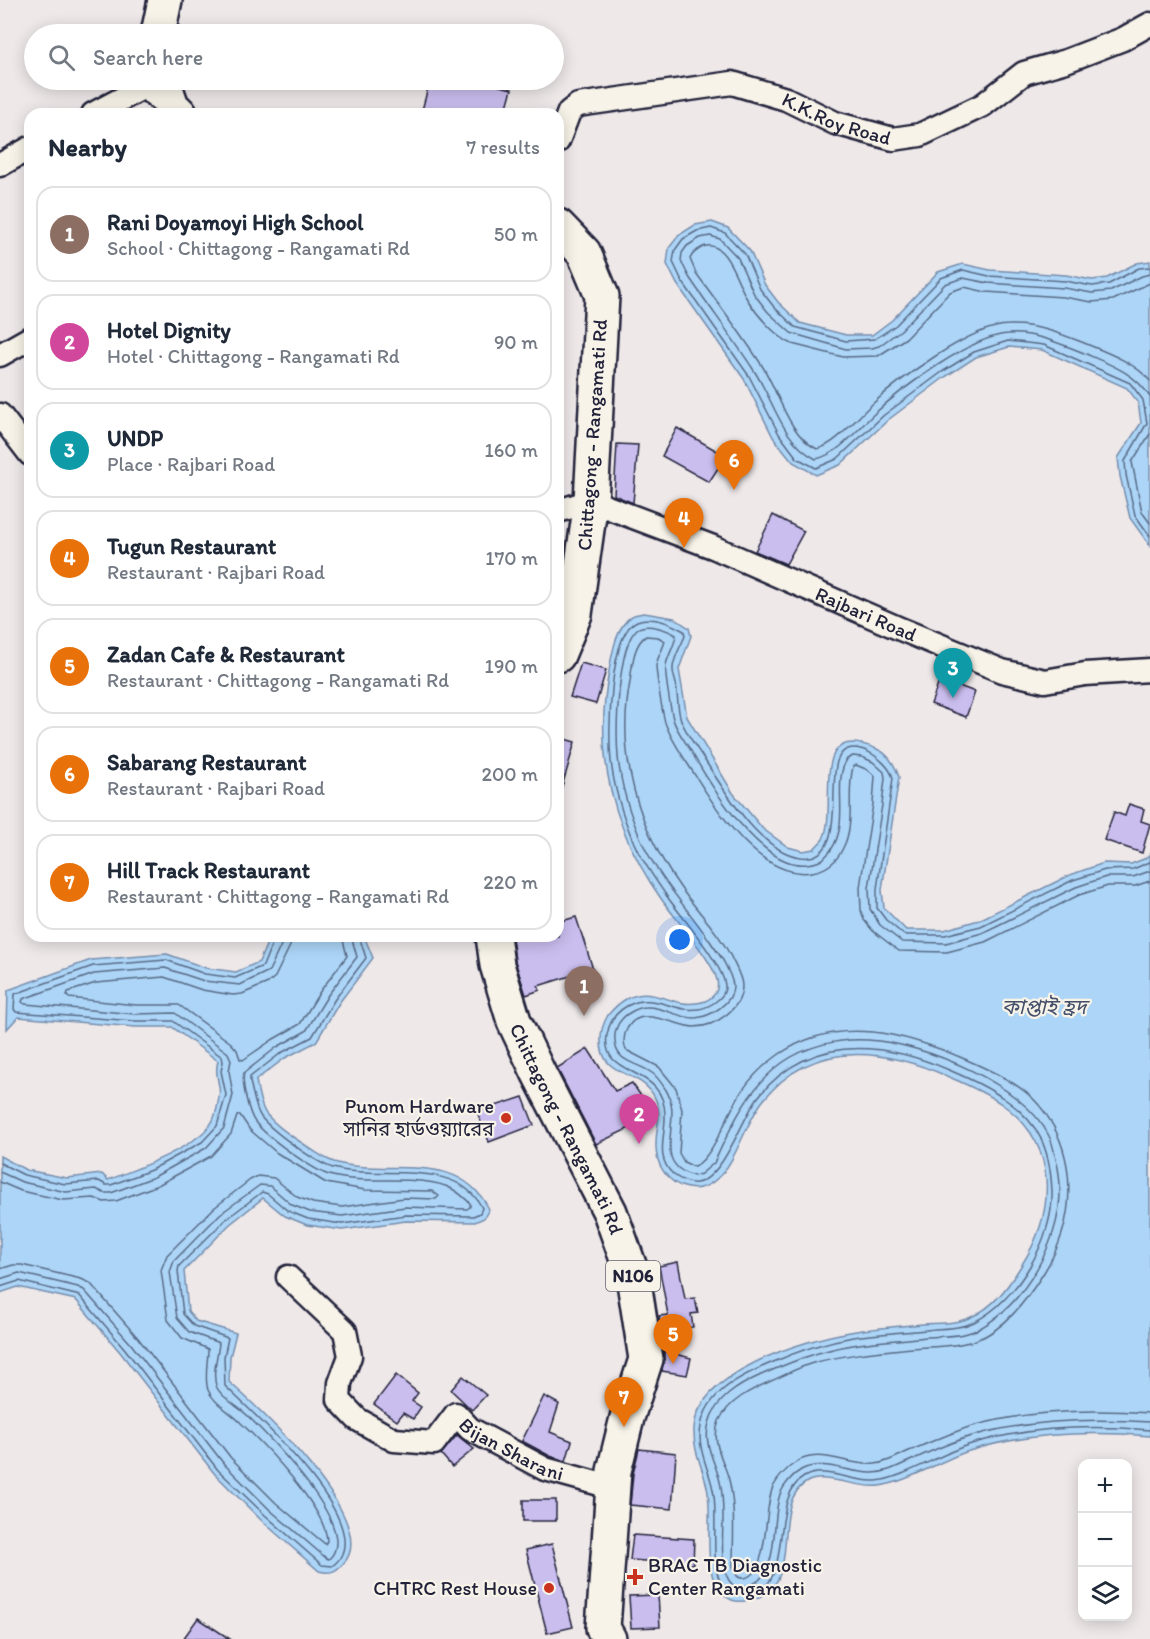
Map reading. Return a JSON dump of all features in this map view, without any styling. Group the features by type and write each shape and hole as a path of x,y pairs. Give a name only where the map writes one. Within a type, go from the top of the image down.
{"highway":[{"path":"160,24 165,0"},
{"path":"166,90 174,108"},
{"name":"Chittagong - Rangamati Rd","path":"564,232 584,253 602,296 591,501 575,615 564,641"},
{"name":"Chittagong - Rangamati Rd","path":"495,942 497,965 514,1021 610,1212 633,1276 646,1359 627,1418 614,1472 603,1628 609,1639"}],"street":[{"name":"K.K.Roy Road","path":"564,125 569,112 578,105 732,83 786,99 835,123 864,132 893,139 920,135 982,105 1024,73 1066,61 1123,39 1150,24"},
{"path":"104,108 138,90"},
{"path":"148,90 170,108"},
{"path":"0,165 24,151"},
{"path":"0,355 24,341"},
{"path":"0,415 24,446"},
{"path":"564,509 591,501"},
{"name":"Rajbari Road","path":"591,501 713,547 1002,671 1045,681 1085,674 1150,670"},
{"name":"Bijan Sharani","path":"288,1277 345,1331 350,1356 340,1383 339,1400 357,1419 394,1440 434,1443 456,1414 470,1429 545,1469 614,1488"}],"water":[{"path":"712,222 728,228 750,251 765,285 778,302 800,323 846,335 872,335 892,320 938,272 963,264 990,270 1066,275 1092,280 1107,278 1137,263 1150,261 1150,546 1130,518 1118,458 1141,423 1138,402 1127,388 1042,350 1009,347 976,357 888,420 840,465 816,475 793,462 773,437 744,379 677,284 667,264 669,248 679,235 695,225"},
{"name":"কাপ্তাই হ্রদ","path":"644,613 674,618 689,628 691,636 679,669 687,717 733,793 763,829 788,847 803,851 814,849 823,839 827,825 829,771 833,756 841,746 855,743 877,749 888,757 899,777 882,890 884,908 906,930 944,930 979,920 1070,875 1104,863 1131,864 1150,854 1150,1436 1082,1434 1013,1440 969,1451 912,1476 879,1486 814,1479 795,1493 789,1509 782,1567 776,1583 764,1595 744,1601 734,1601 722,1593 715,1584 711,1572 709,1499 694,1437 694,1428 700,1408 713,1390 733,1375 756,1362 806,1342 850,1332 954,1322 966,1319 987,1308 1006,1289 1033,1245 1041,1224 1046,1180 1043,1159 1034,1139 1021,1121 1003,1105 970,1086 924,1067 874,1055 825,1058 803,1067 781,1081 756,1111 726,1169 709,1185 697,1189 688,1188 668,1178 660,1165 656,1151 659,1114 657,1102 647,1087 613,1067 606,1060 602,1051 601,1038 608,1015 626,999 645,994 678,1002 696,1003 706,1001 713,996 718,985 708,961 645,874 619,819 611,791 604,733 610,664 622,626 632,616"},
{"path":"267,942 366,942 373,958 339,1003 316,1042 285,1058 256,1080 261,1103 267,1115 290,1135 334,1162 355,1166 420,1168 440,1171 459,1178 475,1190 489,1209 484,1218 475,1222 406,1221 342,1230 307,1225 285,1216 263,1198 229,1225 184,1271 188,1311 196,1321 236,1333 230,1357 229,1382 265,1415 312,1467 332,1495 346,1522 351,1545 343,1564 335,1571 329,1572 319,1571 261,1520 214,1473 120,1352 76,1300 18,1287 0,1293 0,1156 26,1170 67,1178 102,1174 108,1180 166,1156 195,1139 213,1120 220,1093 216,1071 218,1061 172,1027 135,1027 18,1017 7,1029 8,990 91,960 167,954 206,968 236,972 259,962"}],"building":[{"path":"427,90 512,90 507,108 423,108"},
{"path":"677,428 726,456 709,482 662,456"},
{"path":"617,444 638,445 633,503 614,495"},
{"path":"773,515 804,531 786,564 755,551"},
{"path":"581,663 606,670 596,704 570,697"},
{"path":"940,679 975,692 966,717 931,704"},
{"path":"564,739 575,742 564,780"},
{"path":"1129,804 1144,809 1141,821 1150,824 1142,853 1104,840 1114,812 1125,816"},
{"path":"576,917 593,969 538,986 540,990 526,995 515,961 513,942 564,942 564,920"},
{"path":"588,1049 615,1091 632,1083 655,1116 596,1144 557,1068"},
{"name":"Punom Hardware সানির হার্ডওয়্যারের","path":"523,1097 534,1125 489,1142 477,1112"},
{"path":"678,1262 685,1299 695,1298 698,1313 691,1314 693,1327 662,1332 659,1316 668,1315 659,1266"},
{"path":"664,1351 691,1358 687,1375 662,1371"},
{"path":"396,1375 418,1393 412,1401 421,1407 413,1419 403,1413 397,1421 374,1404"},
{"path":"463,1376 486,1395 472,1410 451,1390"},
{"path":"544,1396 559,1404 550,1432 572,1441 566,1461 550,1456 522,1441"},
{"path":"457,1435 474,1449 452,1467 441,1454"},
{"path":"639,1449 676,1453 672,1509 630,1505 633,1474"},
{"path":"523,1500 556,1500 556,1521 523,1521"},
{"path":"633,1535 694,1539 693,1564 630,1560"},
{"name":"CHTRC Rest House","path":"552,1544 573,1627 547,1633 526,1550"},
{"path":"658,1595 660,1627 631,1628 629,1596"},
{"path":"198,1618 230,1639 183,1639"}],"place":[{"name":"Sabarang Restaurant","path":"734,490"},
{"name":"Tugun Restaurant","path":"684,548"},
{"name":"UNDP","path":"953,698"},
{"name":"Rani Doyamoyi High School","path":"584,1016"},
{"name":"Punom Hardware সানির হার্ডওয়্যারের","path":"506,1118"},
{"name":"Hotel Dignity","path":"639,1144"},
{"name":"Zadan Cafe & Restaurant","path":"673,1364"},
{"name":"Hill Track Restaurant","path":"624,1427"},
{"name":"BRAC TB Diagnostic Center Rangamati","path":"635,1577"},
{"name":"CHTRC Rest House","path":"549,1588"}]}
